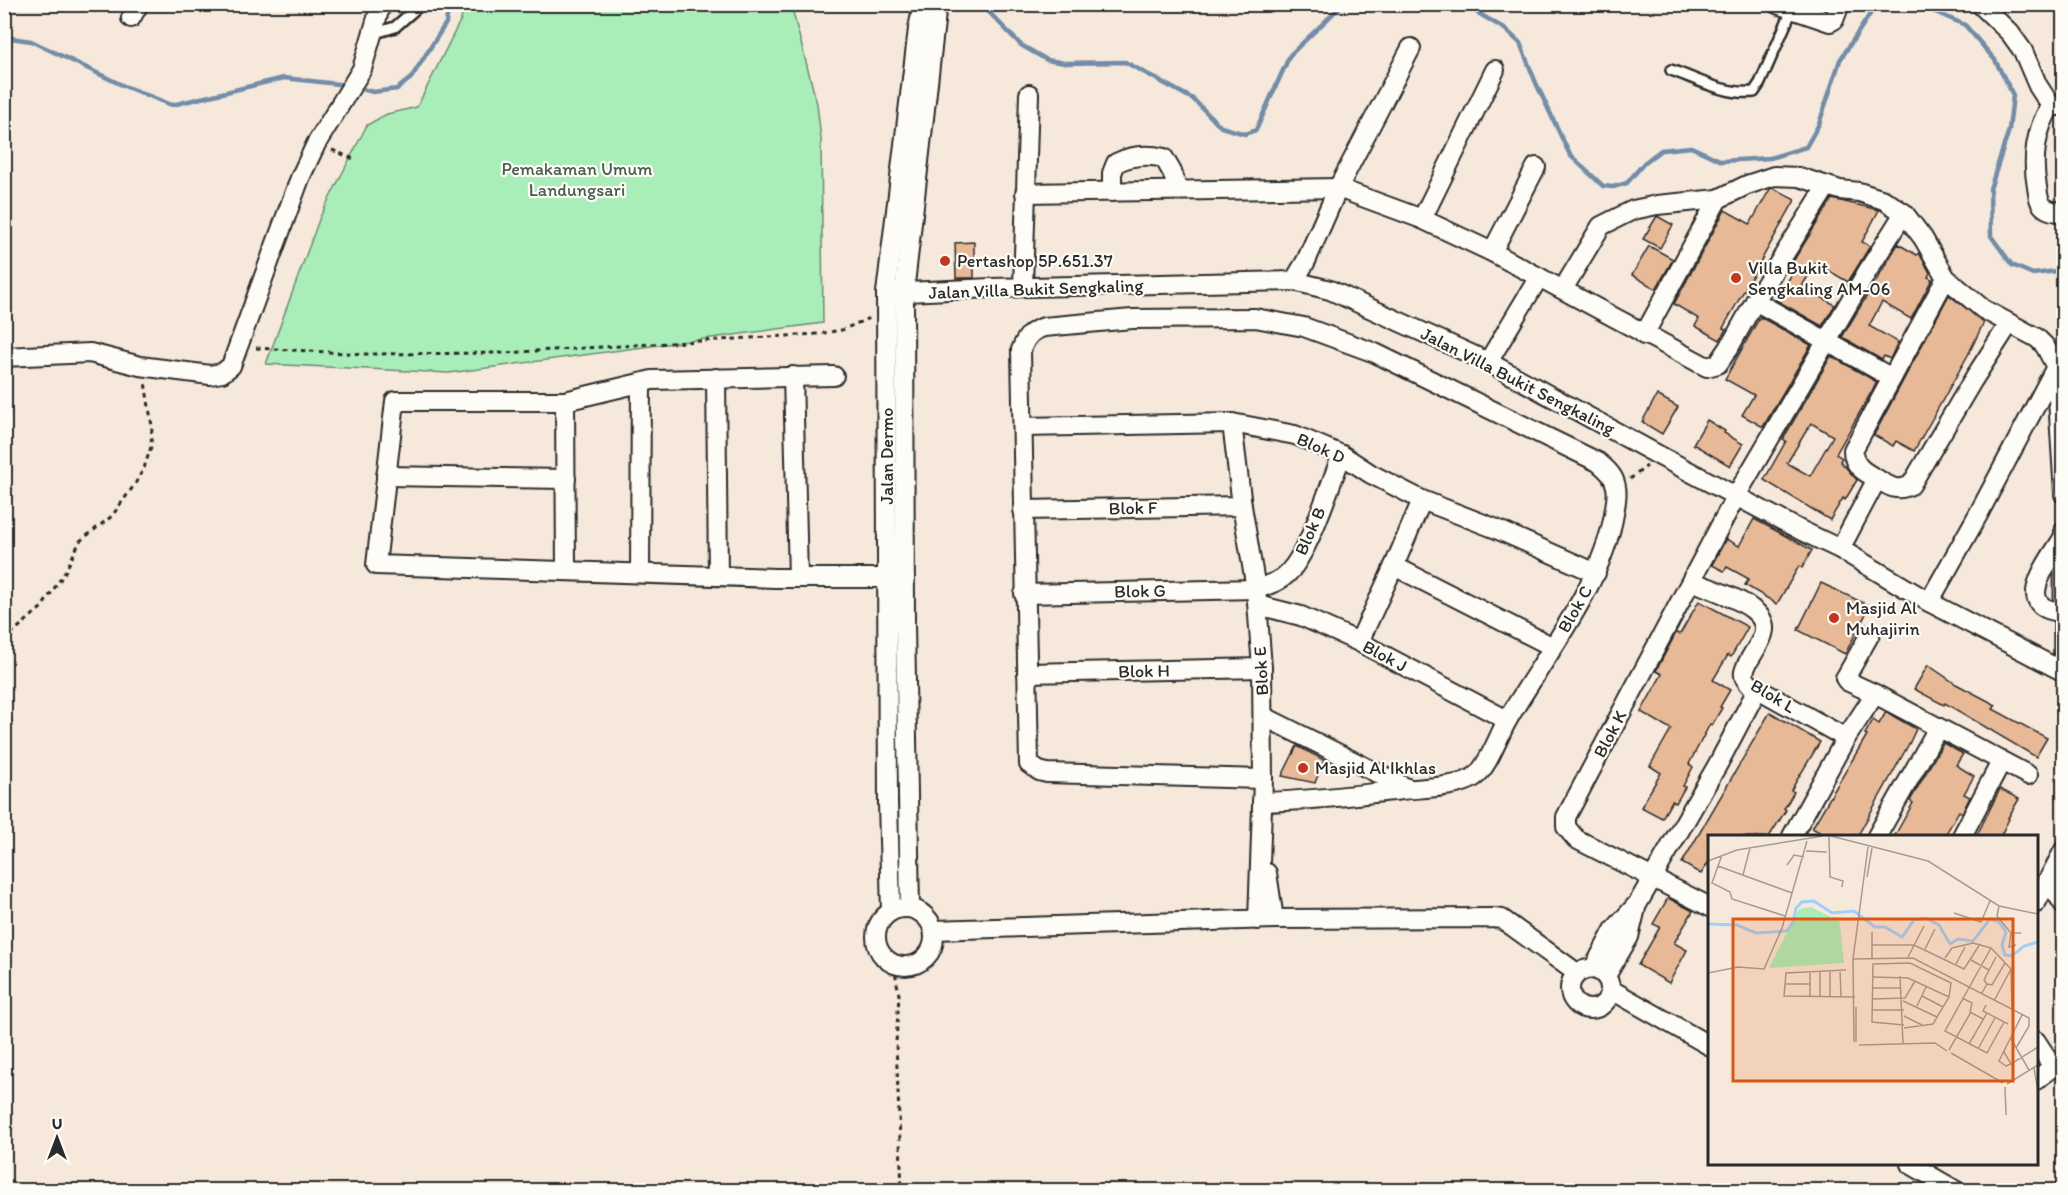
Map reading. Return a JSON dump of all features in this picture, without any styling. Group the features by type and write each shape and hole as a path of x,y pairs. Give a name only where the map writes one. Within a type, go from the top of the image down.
{"street":[{"path":"4,357 90,353 140,366 210,375 222,373 231,366 300,178 316,144 362,69 381,4"},
{"name":"Jalan Dermo","path":"891,911 888,803 896,577 886,301 925,30 923,4"},
{"path":"834,376 652,380 565,401 395,401 376,565 798,578 896,577 904,293 925,30 937,4"},
{"path":"1784,7 1830,22 1834,20 1840,4"},
{"path":"1980,4 2010,33 2023,51 2038,86 2057,106 2046,114 2036,143 2034,171 2040,203 2046,210 2058,212 2064,209"},
{"path":"1294,281 1306,261 1338,188 1411,48"},
{"path":"1422,219 1495,70"},
{"path":"1023,288 1024,193 1029,94"},
{"path":"1112,192 1112,173 1116,163 1128,157 1151,155 1164,158 1178,190"},
{"path":"1492,252 1536,167"},
{"path":"1563,289 1601,226 1633,210 1657,205 1718,199 1747,185 1774,176 1799,177 1884,200 1904,213 1923,238 1946,278 1983,309 2041,342 2056,367 2064,494"},
{"path":"1024,193 1338,188 1422,219 1492,252 1644,335 1707,367 1713,367 1718,364 1729,348 1755,301 1827,186"},
{"path":"1644,335 1718,199"},
{"name":"Blok K","path":"1708,906 1576,839 1566,827 1566,817 1736,496 1904,213"},
{"path":"1488,362 1499,339 1539,277"},
{"path":"1946,278 1853,450 1856,465 1862,471 1895,490 1911,485 2009,324"},
{"name":"Jalan Villa Bukit Sengkaling","path":"886,301 904,293 1294,281 1330,290 1488,362 1660,456 1840,549 1929,602 2063,672"},
{"path":"1755,301 1892,378"},
{"path":"1263,779 1039,771 1029,764 1027,756 1021,350 1026,338 1035,330 1044,327 1132,319 1255,318 1304,327 1376,353 1598,462 1612,474 1617,489"},
{"path":"1929,602 2056,367"},
{"path":"793,376 798,578"},
{"path":"716,378 718,576"},
{"path":"640,573 641,383"},
{"path":"565,401 566,571"},
{"name":"Blok D","path":"1023,427 1232,423 1295,435 1342,455 1371,474 1422,500 1494,528 1596,573"},
{"name":"Blok E","path":"1232,423 1242,506 1257,597 1262,668 1262,802 1268,873 1266,920"},
{"name":"Blok B","path":"1257,597 1288,573 1301,555 1342,455"},
{"path":"386,476 566,479"},
{"path":"1840,549 1877,479"},
{"name":"Blok C","path":"1262,802 1408,789 1463,782 1474,777 1481,770 1508,720 1596,573 1611,533 1617,489"},
{"path":"1359,642 1422,500"},
{"name":"Blok F","path":"1023,510 1242,506"},
{"path":"2063,672 2064,531"},
{"path":"2063,538 2043,570 2035,592 2037,600 2051,612 2063,612"},
{"path":"1394,566 1553,647"},
{"name":"Blok L","path":"1692,581 1747,605 1758,614 1764,628 1760,645 1744,670 1744,678 1749,684 1845,738"},
{"name":"Blok G","path":"1024,594 1257,597"},
{"name":"Blok J","path":"1257,597 1359,642 1508,720"},
{"path":"896,623 910,908"},
{"path":"1870,634 1845,678 1847,681 2028,775"},
{"name":"Blok H","path":"1027,673 1262,668"},
{"path":"1596,977 1614,930 1638,903 1718,764 1757,690"},
{"path":"1793,835 1845,738 1875,694"},
{"path":"1263,716 1408,789"},
{"path":"1878,835 1938,728"},
{"path":"1963,835 2001,762"},
{"path":"2038,901 2064,850"},
{"path":"2048,880 2064,905"},
{"path":"910,908 925,916 934,930 932,948 921,962 912,966 894,965 879,953 875,934 878,925 891,911 910,908"},
{"path":"934,930 1266,920 1502,919 1708,1045"},
{"path":"2038,1042 2058,1064 2038,1079"},
{"path":"1912,1165 1955,1191"}],"lane":[{"path":"372,34 395,27 420,4"},
{"path":"1671,70 1728,91 1754,92 1760,83 1784,7"}],"path":[{"path":"316,144 354,159"},
{"path":"237,347 366,354 503,353 721,341 818,334 842,330 859,324 886,301"},
{"path":"4,640 42,607 65,572 80,541 112,516 144,468 151,447 152,426 147,390 140,366"},
{"path":"1617,489 1660,456"},
{"path":"894,965 899,994 896,1043 902,1191"}],"green space":[{"name":"Pemakaman Umum Landungsari","path":"464,5 791,5 817,104 821,139 823,323 449,373 266,364 320,217 367,125 387,114 417,107 462,17"}],"building":[{"path":"1773,188 1795,200 1723,328 1726,329 1720,340 1695,326 1699,319 1674,304 1725,210 1750,224 1770,189"},
{"path":"1832,199 1879,210 1862,242 1870,246 1848,282 1816,263 1802,286 1835,305 1822,326 1776,300 1792,274 1787,271"},
{"path":"1657,216 1673,225 1660,248 1643,239"},
{"path":"974,242 974,278 956,278 955,243"},
{"path":"1898,244 1917,255 1919,253 1930,273 1928,277 1932,279 1911,319 1882,302 1869,326 1898,342 1890,359 1884,356 1882,360 1842,337"},
{"path":"1649,246 1673,259 1656,289 1632,275"},
{"path":"1949,295 1984,322 1914,451 1896,441 1893,446 1874,435"},
{"path":"1760,317 1811,345 1763,427 1742,415 1754,395 1725,379"},
{"path":"1831,356 1877,382 1836,454 1842,458 1840,461 1857,480 1830,520 1764,480 1786,441 1783,439","holes":["1811,423 1833,436 1810,476 1787,463"]},
{"path":"1657,395 1678,407 1662,434 1642,422"},
{"path":"1707,420 1743,444 1730,466 1693,444"},
{"path":"1754,519 1812,550 1802,568 1799,566 1777,604 1745,585 1749,579 1727,567 1724,571 1712,565 1726,539 1739,546"},
{"name":"Masjid Al Muhajirin","path":"1821,583 1870,606 1845,654 1798,630"},
{"path":"1699,601 1748,627 1731,657 1728,655 1713,680 1730,690 1689,764 1693,767 1683,786 1685,787 1676,803 1672,801 1662,818 1641,807 1661,773 1650,766 1671,729 1641,712 1662,674 1656,671 1676,633 1680,634"},
{"path":"1928,665 1956,684 1996,705 1993,709 2047,738 2036,757 1945,703 1944,705 1914,689"},
{"path":"1770,712 1820,742 1791,790 1794,792 1784,809 1786,810 1770,835 1708,835 1708,863 1701,874 1682,863"},
{"path":"1886,712 1916,729 1858,835 1824,835 1812,828 1867,735 1865,734 1873,720 1879,724"},
{"path":"1943,743 1963,754 1956,765 1974,776 1964,794 1970,797 1962,813 1959,811 1945,835 1895,835 1913,803 1910,801"},
{"name":"Masjid Al Ikhlas","path":"1297,746 1324,760 1315,783 1282,776"},
{"path":"2000,789 2019,799 2001,835 1977,835"},
{"path":"1668,898 1693,911 1674,943 1687,950 1669,983 1638,965 1660,927 1653,924"}],"waterway":[{"path":"355,87 373,92 397,89 411,78 446,23 449,4"},
{"path":"981,4 1021,45 1047,60 1065,63 1125,62 1193,99 1221,127 1245,134 1256,130 1290,55 1340,7 1347,4"},
{"path":"1463,4 1505,29 1520,43 1570,155 1603,186 1613,187 1627,183 1644,163 1661,150 1691,147 1722,161 1770,158 1806,147 1819,124 1840,60 1872,11 1890,4"},
{"path":"1917,4 1965,25 1995,60 2013,95 2009,130 1990,189 1991,236 2012,265 2033,274 2064,270"},
{"path":"4,37 31,41 124,86 172,105 284,78 347,85"}],"place":[{"name":"Pertashop 5P.651.37","path":"945,261"},
{"name":"Villa Bukit Sengkaling AM-06","path":"1736,278"},
{"name":"Masjid Al Muhajirin","path":"1834,618"},
{"name":"Masjid Al Ikhlas","path":"1303,768"}]}
